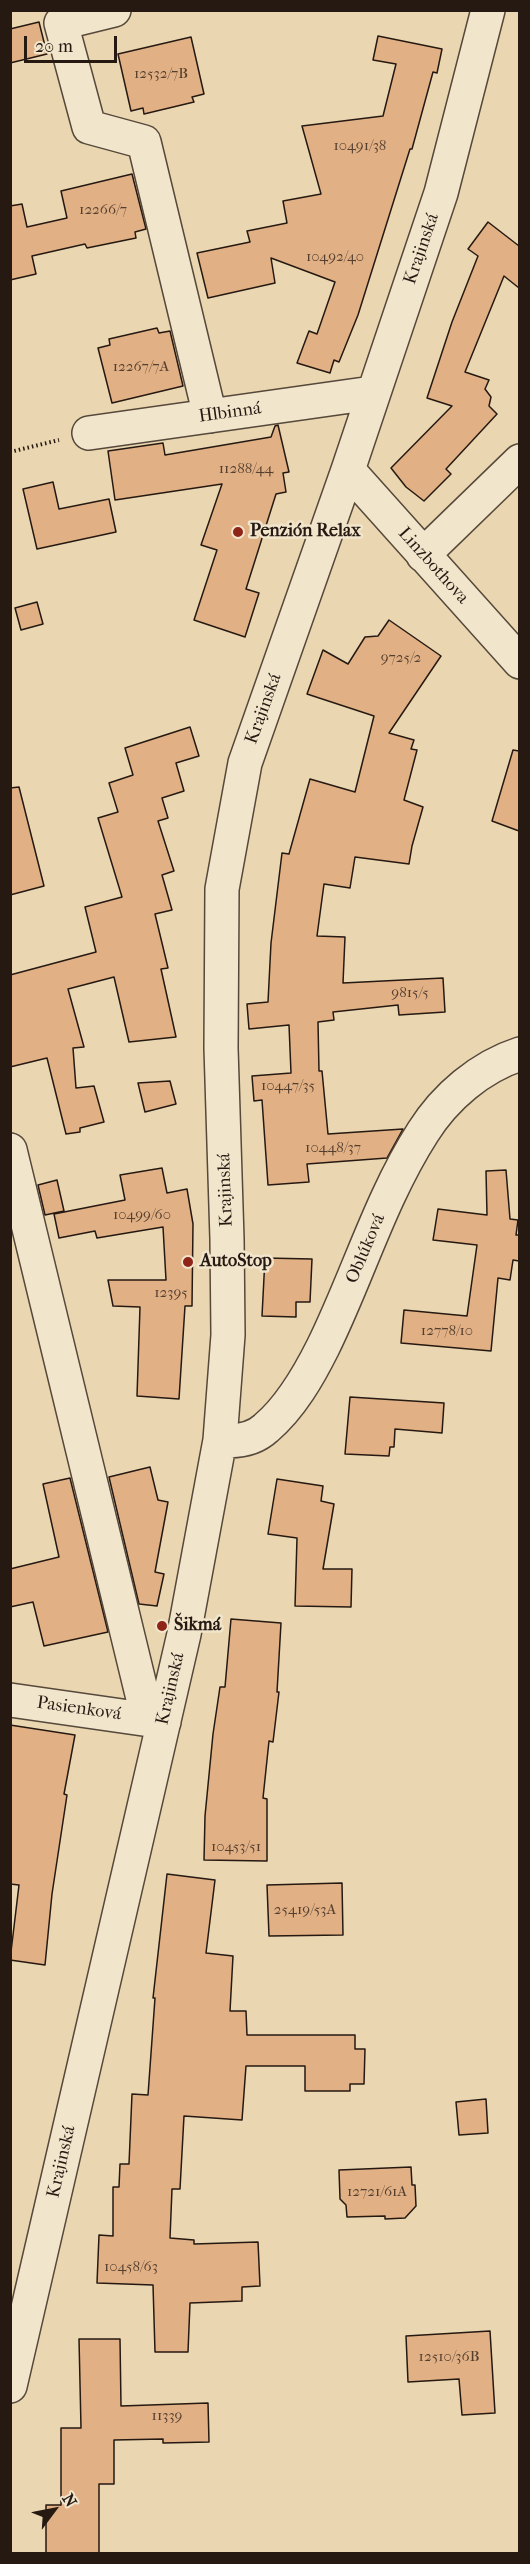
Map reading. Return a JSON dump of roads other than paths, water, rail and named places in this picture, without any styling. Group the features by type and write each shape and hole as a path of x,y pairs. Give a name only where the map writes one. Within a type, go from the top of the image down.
{"street":[{"path":"114,10 61,23 89,127 144,142 210,416"},
{"name":"Krajinská","path":"10,2386 156,1720 184,1634 220,1440 228,1335 221,1048 222,889 245,763 348,470 441,193 488,10"},
{"name":"Hlbinná","path":"89,433 372,393"},
{"path":"423,555 519,461"},
{"name":"Linzbothova","path":"348,470 519,662"},
{"name":"Oblúková","path":"220,1440 238,1442 258,1434 284,1409 304,1382 329,1335 395,1182 424,1131 443,1106 463,1087 494,1065 519,1054"},
{"path":"10,1150 156,1720"},
{"name":"Pasienková","path":"10,1700 156,1720"}],"place":[{"name":"Penzión Relax","path":"238,532"},
{"name":"AutoStop","path":"188,1262"},
{"name":"Šikmá","path":"162,1626"}]}
